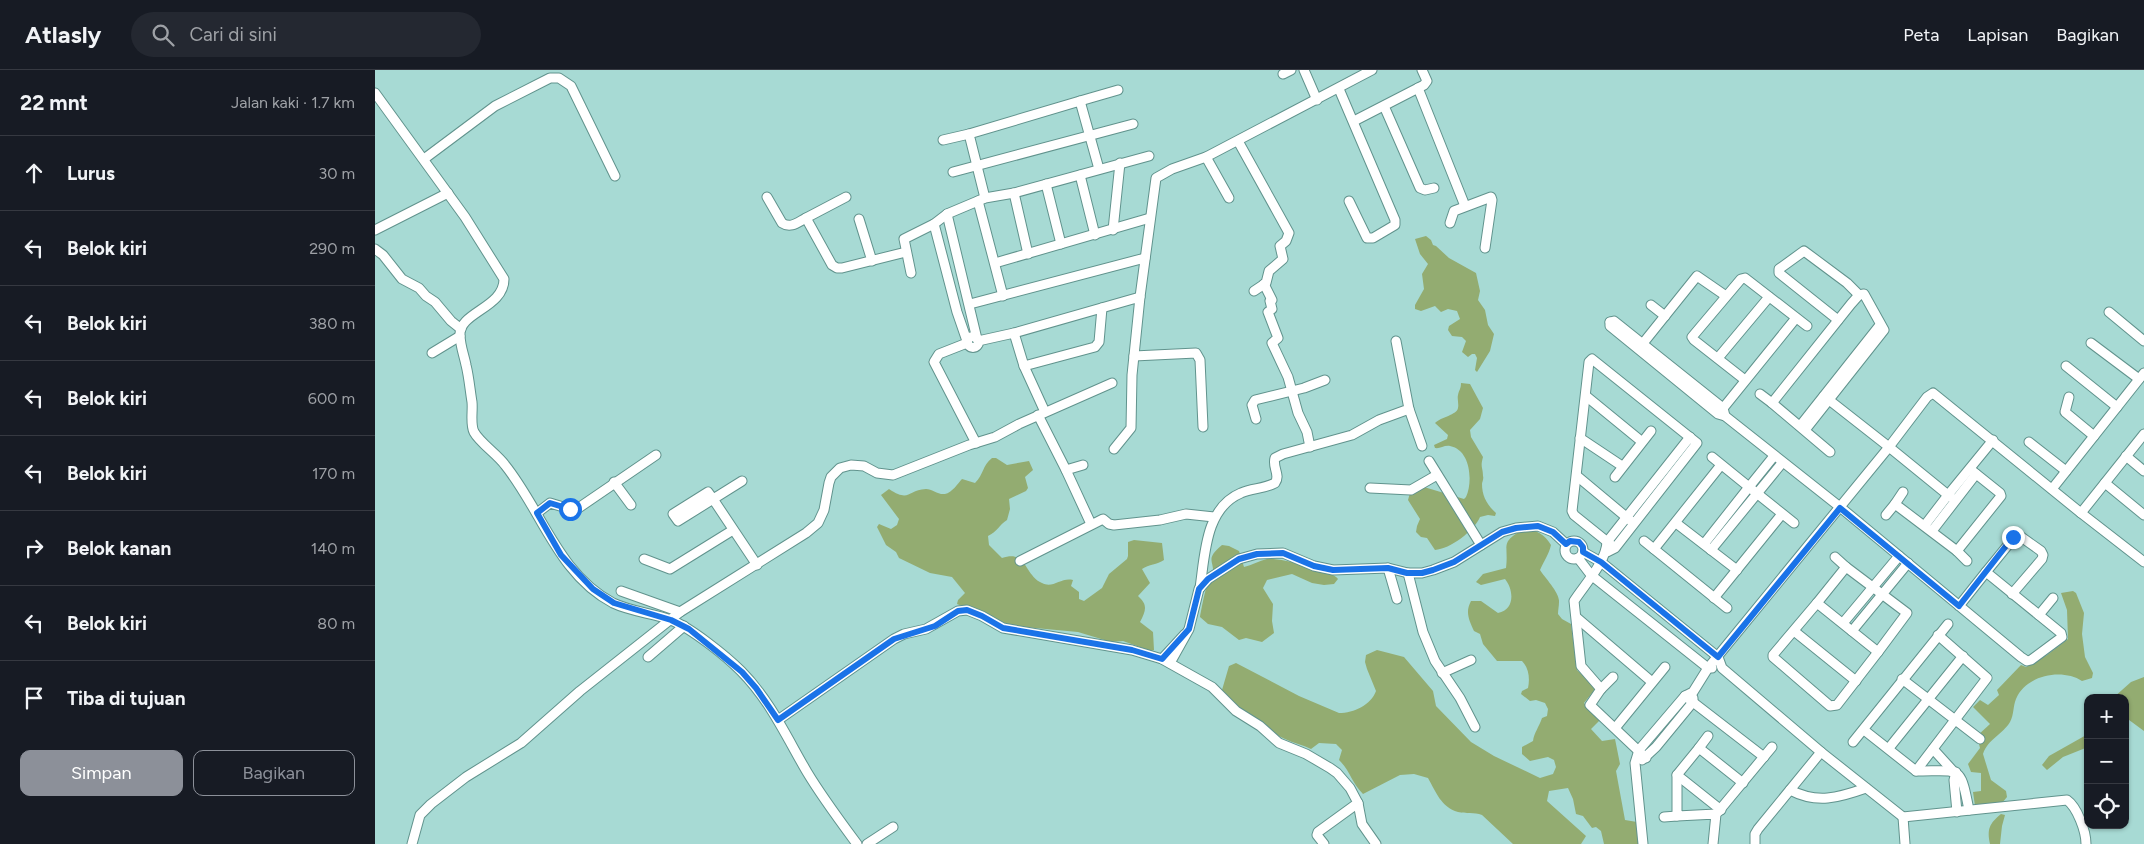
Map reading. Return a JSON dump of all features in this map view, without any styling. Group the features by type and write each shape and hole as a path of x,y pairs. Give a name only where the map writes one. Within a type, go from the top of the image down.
{"street":[{"path":"1304,70 1317,100"},
{"path":"1114,449 1131,428 1134,356 1156,178 1172,169 1206,157 1238,141 1372,70"},
{"path":"1354,121 1418,88 1427,81 1422,70"},
{"path":"424,159 495,106 550,78 559,78 571,86 615,176"},
{"path":"1339,88 1395,220 1395,225 1373,238 1367,238 1349,201"},
{"path":"1418,88 1465,206"},
{"path":"943,140 1118,90"},
{"path":"375,93 449,193 504,279 502,292 495,300 468,319 460,332 432,353"},
{"path":"1080,102 1099,169"},
{"path":"1384,106 1420,188 1425,190 1434,188"},
{"path":"953,172 1133,124"},
{"path":"969,134 977,166 981,200 1003,296"},
{"path":"1238,141 1289,233 1286,241 1279,246 1283,259 1269,271 1264,284 1254,291"},
{"path":"911,273 903,242 906,236 934,224 947,214 981,200 1014,193 1149,156"},
{"path":"1206,157 1229,198"},
{"path":"1113,230 1120,163"},
{"path":"1080,175 1095,235"},
{"path":"1046,184 1061,244"},
{"path":"375,230 449,193"},
{"path":"1014,193 1027,254"},
{"path":"767,197 786,226 791,226 846,197"},
{"path":"1450,223 1453,213 1488,197 1492,198 1485,248"},
{"path":"934,224 957,312 967,342 970,347 977,346 970,304 947,214"},
{"path":"806,218 832,265 837,268 906,252"},
{"path":"995,263 1150,218"},
{"path":"859,219 872,260"},
{"path":"375,250 383,254 402,279 419,288 435,302 460,332 470,387 473,431 506,465 523,489 561,555 593,589 614,603 671,620 684,626 742,672 756,688 778,720 808,774 857,844"},
{"path":"1838,320 1779,273 1779,269 1805,250 1847,283 1859,295"},
{"path":"970,304 1145,258"},
{"path":"1726,296 1697,276 1641,346 2021,657 2029,661 2063,637 2061,633 1986,572"},
{"path":"1745,380 1694,340 1693,335 1744,278 1807,326"},
{"path":"1264,284 1272,300 1270,301 1272,308 1268,312 1278,338 1273,343 1288,377 1298,414 1307,432 1310,447"},
{"path":"1772,403 1862,293 1880,325 1885,330 1826,398 1803,428"},
{"path":"977,340 1014,333 1140,297"},
{"path":"1718,358 1769,297"},
{"path":"1651,305 1665,316"},
{"path":"1024,366 1095,347 1099,342 1102,308"},
{"path":"2109,312 2144,341"},
{"path":"1722,413 1745,380 1796,318"},
{"path":"1014,333 1041,414 1091,524"},
{"path":"1396,341 1409,409 1421,446"},
{"path":"967,342 939,354 934,362 976,443"},
{"path":"2052,489 2141,376 2091,343"},
{"path":"1134,356 1196,353 1199,360 1203,427"},
{"path":"1601,689 1581,666 1574,600 1631,520 1697,443 1592,359 1589,362 1573,513 1610,548"},
{"path":"2066,366 2117,407"},
{"path":"1256,419 1252,405 1255,400 1325,380"},
{"path":"412,844 420,815 431,804 466,778 521,743 580,691 680,612 769,558 818,523 824,510 831,477 840,468 851,465 864,466 877,473 893,475 995,437 1041,414 1112,383"},
{"path":"1635,763 1646,758 1690,697 1708,668 1840,508 1927,397 1933,393 2144,562"},
{"path":"1760,394 1830,452"},
{"path":"1586,396 1641,441"},
{"path":"2069,397 2065,412 2094,436"},
{"path":"1826,398 1952,498"},
{"path":"1169,657 1187,632 1199,589 1213,517 1226,502 1241,493 1275,484 1278,474 1274,464 1275,458 1283,454 1352,435 1379,420 1409,409"},
{"path":"1615,477 1641,441 1651,431"},
{"path":"2081,513 2144,434"},
{"path":"1580,438 1622,466"},
{"path":"1929,528 1973,472 1993,440"},
{"path":"2029,442 2066,471"},
{"path":"537,513 550,503 563,508 577,509 656,455"},
{"path":"1753,490 1774,456"},
{"path":"2126,456 2144,471"},
{"path":"1712,457 1794,523"},
{"path":"1429,461 1481,545"},
{"path":"1707,547 1753,490 1782,462"},
{"path":"1066,470 1083,465"},
{"path":"1654,549 1721,466"},
{"path":"1957,551 2001,496 2000,493 1973,472"},
{"path":"1369,488 1411,490 1437,476"},
{"path":"1577,476 1631,520"},
{"path":"742,481 713,499 757,565"},
{"path":"614,482 631,505"},
{"path":"2105,483 2144,515"},
{"path":"1886,515 1903,492"},
{"path":"1895,504 1929,528 1967,561"},
{"path":"1021,561 1103,519 1109,524 1114,525 1160,520 1186,514 1213,517"},
{"path":"1713,598 1782,514"},
{"path":"1676,523 1737,570"},
{"path":"1199,589 1208,579 1239,559 1257,554 1283,553 1314,566 1333,570 1388,568 1407,573 1433,570 1454,562 1502,532 1538,526 1553,532 1566,544"},
{"path":"644,559 670,569 733,530"},
{"path":"1959,606 2017,534 2041,551 2043,555 2042,559 2012,594"},
{"path":"1566,544 1570,541 1579,542 1583,547 1581,555 1591,575 1708,668 1722,668"},
{"path":"1644,541 1727,608"},
{"path":"1566,544 1567,556 1570,558 1581,555 1601,562 1718,657 1722,668 1821,752 1903,818 2069,800 2082,824 2086,844"},
{"path":"1843,623 1899,556"},
{"path":"1835,557 1907,613 1907,616 1837,705 1830,706 1773,655 1846,566"},
{"path":"1852,631 1907,563"},
{"path":"1388,568 1397,599"},
{"path":"1407,573 1423,632 1435,661 1460,698 1475,727"},
{"path":"621,591 680,612"},
{"path":"2039,615 2053,598"},
{"path":"1817,603 1878,652"},
{"path":"778,720 894,639 935,626 958,611 967,610 1003,628 1169,657 1212,687 1236,711 1260,726 1279,743 1305,754 1337,773 1358,803 1362,824 1376,844"},
{"path":"1577,618 1652,682"},
{"path":"1853,742 1948,624"},
{"path":"648,657 684,626"},
{"path":"1794,631 1856,681"},
{"path":"1916,771 1987,680 1939,635"},
{"path":"1889,748 1963,656"},
{"path":"1442,673 1471,660"},
{"path":"1615,727 1665,667"},
{"path":"1613,677 1601,689 1590,706 1615,727 1646,758"},
{"path":"1902,679 1980,739"},
{"path":"1643,844 1635,763 1639,750 1690,697"},
{"path":"1690,697 1764,757"},
{"path":"1864,730 1916,771 1954,771"},
{"path":"1677,816 1677,776 1708,736"},
{"path":"1713,844 1718,812 1772,747"},
{"path":"1699,748 1743,783"},
{"path":"1933,749 1963,779 1969,810"},
{"path":"1755,844 1755,834 1758,829 1821,752"},
{"path":"1954,771 1957,812"},
{"path":"1677,776 1718,812"},
{"path":"1790,790 1804,798 1823,799 1847,795 1866,788"},
{"path":"1324,844 1317,835 1318,832 1358,803"},
{"path":"1664,817 1718,812"},
{"path":"1903,818 1905,844"},
{"path":"867,844 893,827"}],"green space":[{"path":"1426,236 1433,245 1449,258 1476,273 1480,291 1478,300 1485,310 1488,325 1494,334 1490,351 1477,372 1475,370 1477,358 1475,354 1468,357 1462,352 1466,341 1462,337 1452,336 1448,330 1449,326 1460,319 1457,311 1448,309 1441,312 1435,306 1421,311 1415,309 1415,305 1424,289 1422,274 1428,264 1420,254 1415,239"},
{"path":"1461,383 1470,384 1483,408 1480,419 1470,430 1471,437 1483,457 1482,488 1484,496 1496,513 1495,516 1480,517 1473,528 1461,538 1448,546 1435,550 1427,538 1421,537 1416,532 1420,519 1408,500 1410,493 1424,487 1464,499 1466,497 1470,475 1466,460 1457,449 1450,446 1435,448 1434,445 1447,439 1448,435 1435,423 1457,410"},
{"path":"992,458 996,458 1007,465 1029,461 1033,470 1025,477 1028,488 1026,491 1009,499 1010,509 1007,520 994,533 988,536 989,545 1002,558 1010,556 1021,560 1036,579 1042,583 1050,585 1065,580 1073,580 1071,586 1079,592 1079,599 1084,601 1102,588 1109,574 1127,559 1128,542 1134,540 1162,543 1164,560 1142,569 1150,583 1138,596 1145,605 1144,614 1140,622 1153,632 1154,650 1151,651 1123,641 1111,642 1078,632 1013,626 994,620 957,604 958,600 965,593 952,577 930,573 899,558 896,552 886,545 877,527 879,524 891,529 897,525 899,519 881,495 889,489 901,495 908,495 926,489 940,494 948,493 962,479 975,483 986,464"},
{"path":"1524,529 1540,533 1551,545 1540,570 1559,598 1558,614 1562,619 1571,624 1577,670 1596,688 1584,703 1600,720 1591,729 1602,741 1615,739 1620,764 1616,771 1625,820 1637,822 1639,844 1604,844 1601,831 1596,827 1592,828 1583,816 1576,814 1573,799 1568,788 1549,791 1547,801 1586,836 1581,844 1513,844 1482,815 1458,812 1447,807 1428,778 1414,774 1400,775 1363,794 1339,760 1342,750 1336,744 1319,743 1311,749 1285,739 1251,718 1222,690 1229,666 1236,663 1299,696 1339,713 1350,712 1366,704 1374,696 1376,691 1365,662 1366,655 1377,650 1404,657 1433,691 1436,706 1471,742 1494,756 1540,778 1553,774 1556,767 1554,760 1548,757 1530,761 1522,754 1522,747 1533,741 1542,718 1547,716 1548,709 1545,703 1536,700 1530,701 1521,694 1522,691 1528,688 1528,670 1522,661 1497,661 1483,644 1480,634 1474,631 1468,616 1471,601 1481,601 1498,613 1508,608 1511,594 1505,579 1481,585 1476,582 1483,574 1506,568 1508,541"},
{"path":"1222,545 1239,551 1244,567 1267,559 1273,559 1293,562 1327,572 1338,579 1334,584 1324,585 1312,583 1292,574 1267,580 1263,588 1273,604 1272,621 1274,633 1262,642 1246,638 1239,640 1222,627 1208,624 1200,617 1206,588 1213,576 1211,560 1213,554"},
{"path":"2073,591 2076,593 2084,613 2082,634 2085,657 2093,673 2092,678 2082,681 2065,675 2045,676 2028,684 2021,691 2016,699 2010,722 1988,744 1983,754 1991,780 2006,791 2007,797 2002,803 1975,806 1973,792 1981,791 1981,773 1971,772 1968,764 1980,748 1977,736 1990,724 1973,707 1980,700 1988,705 1999,695 1997,690 2021,665 2026,667 2047,655 2068,639 2067,610 2061,593"},
{"path":"2144,677 2144,731 2129,720 2129,694 2118,694 2131,682"},
{"path":"2084,736 2084,749 2063,757 2047,770 2042,765 2049,756"},
{"path":"2001,814 2005,815 2000,844 1990,844 1990,827"}],"route":[{"path":"570,509 550,503 537,513 553,543 581,579 614,603 671,620 689,629 742,672 756,688 778,720 894,639 904,634 935,626 958,611 967,610 1003,628 1132,650 1162,659 1189,629 1199,589 1208,579 1239,559 1257,554 1283,553 1314,566 1333,570 1388,568 1407,573 1422,573 1454,562 1502,532 1516,528 1538,526 1553,532 1566,544 1574,540 1579,542 1583,547 1583,552 1601,562 1718,657 1840,508 1959,606 2013,537"}]}
